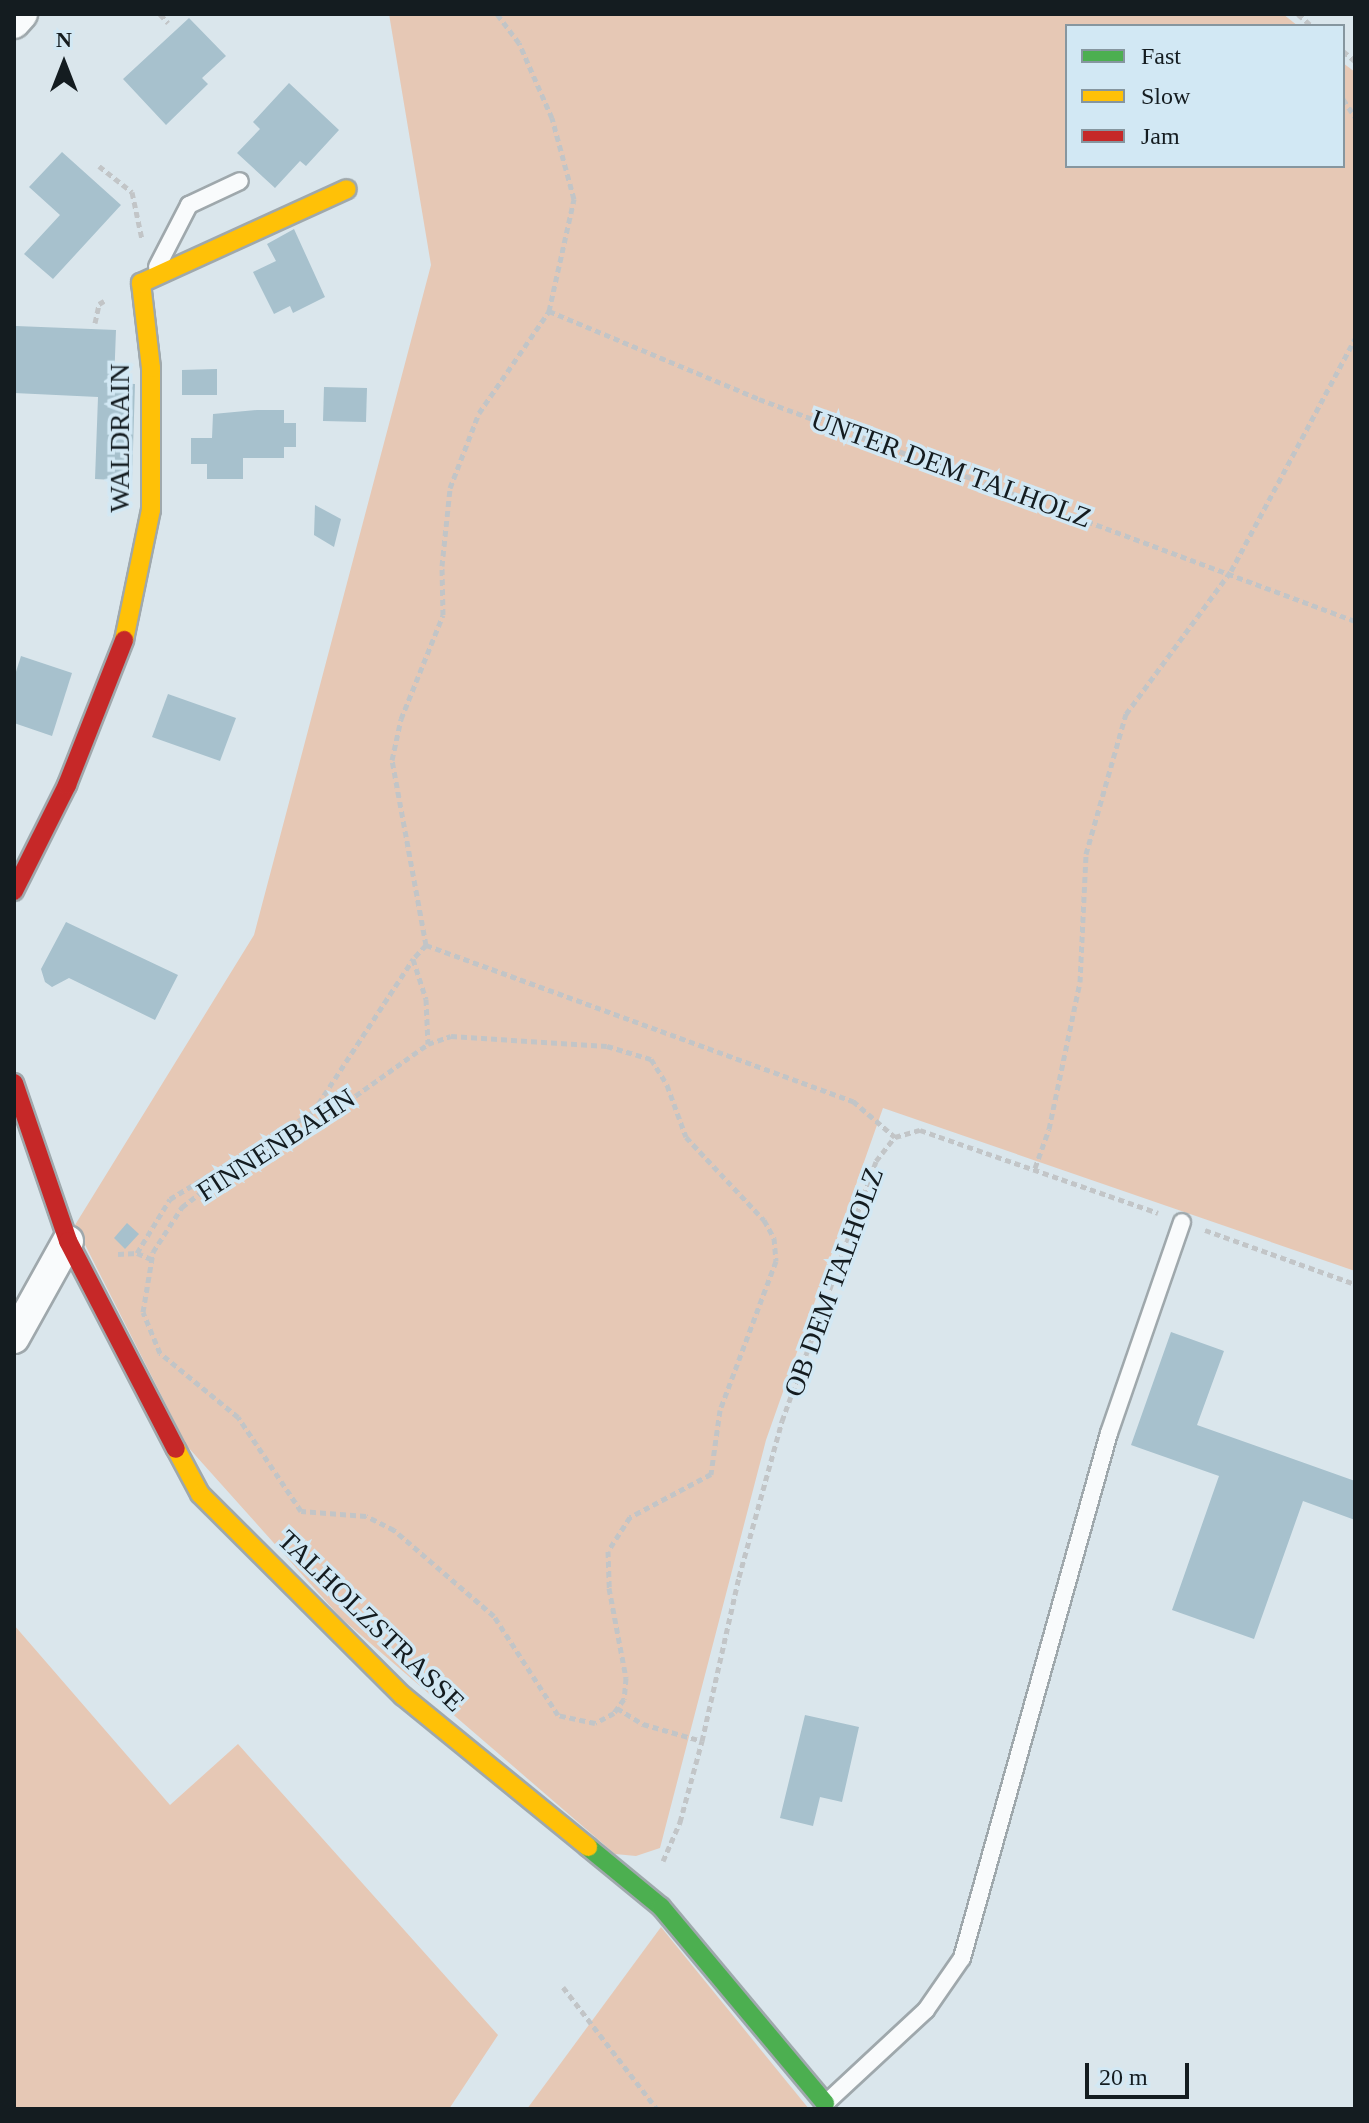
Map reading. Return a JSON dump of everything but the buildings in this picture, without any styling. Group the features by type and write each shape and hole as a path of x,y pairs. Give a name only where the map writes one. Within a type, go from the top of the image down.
{"street":[{"path":"14,23 22,14"},
{"path":"151,279 347,189"},
{"name":"WALDRAIN","path":"14,891 67,785 122,649 151,510 151,368 141,283 151,279"},
{"name":"TALHOLZSTRASSE","path":"14,1083 68,1241 200,1494 403,1696 634,1889 661,1907 825,2103"},
{"path":"14,1338 68,1241"}],"lane":[{"path":"151,279 189,205 240,181"},
{"path":"825,2103 926,2010 962,1958 1109,1433 1182,1222"}],"path":[{"path":"160,14 168,23"},
{"path":"426,945 392,760 401,719 443,615 442,566 450,488 479,413 549,311 574,199 552,118 519,43 497,14"},
{"path":"99,166 132,192 151,279"},
{"name":"UNTER DEM TALHOLZ","path":"549,311 759,399 1231,571 1355,621"},
{"path":"1035,1168 1049,1129 1080,982 1086,854 1126,714 1231,571 1355,339"},
{"path":"137,1253 170,1199 313,1112 413,959 426,945"},
{"path":"426,945 853,1101 895,1137"},
{"path":"413,959 426,999 428,1044"},
{"name":"FINNENBAHN","path":"451,1036 544,1039 607,1046 651,1059 667,1085 686,1137 764,1220 774,1238 776,1261 720,1410 711,1474 639,1511 608,1551 609,1588 626,1678 624,1699 617,1708 595,1723 558,1715 494,1616 394,1530 366,1516 301,1511 238,1417 160,1353 143,1312 144,1285 153,1252 182,1207 228,1172 323,1119 428,1044 451,1036"},
{"name":"OB DEM TALHOLZ","path":"634,1889 663,1861 680,1822 702,1741 739,1577 782,1421 876,1161 895,1137 920,1130 1035,1168 1355,1284"},
{"path":"617,1708 643,1724 702,1741"},
{"path":"563,1987 657,2109"}],"shaded area":[{"path":"389,14 1283,14 1296,24 1065,24 1065,168 1345,168 1345,64 1355,72 1355,1271 883,1108 766,1440 660,1848 636,1856 615,1854 341,1618 187,1446 75,1225 254,935 431,265"},
{"path":"14,1625 170,1805 238,1744 498,2035 449,2109 14,2109"},
{"path":"661,1927 809,2109 527,2109"}],"traffic: fast":[{"path":"588,1847 661,1907 825,2103"}],"traffic: slow":[{"path":"124,640 151,510 151,368 141,283 347,189"},
{"path":"176,1449 200,1494 403,1696 588,1847"}],"traffic: jam":[{"path":"14,891 67,785 124,640"},
{"path":"14,1083 68,1241 176,1449"}]}
